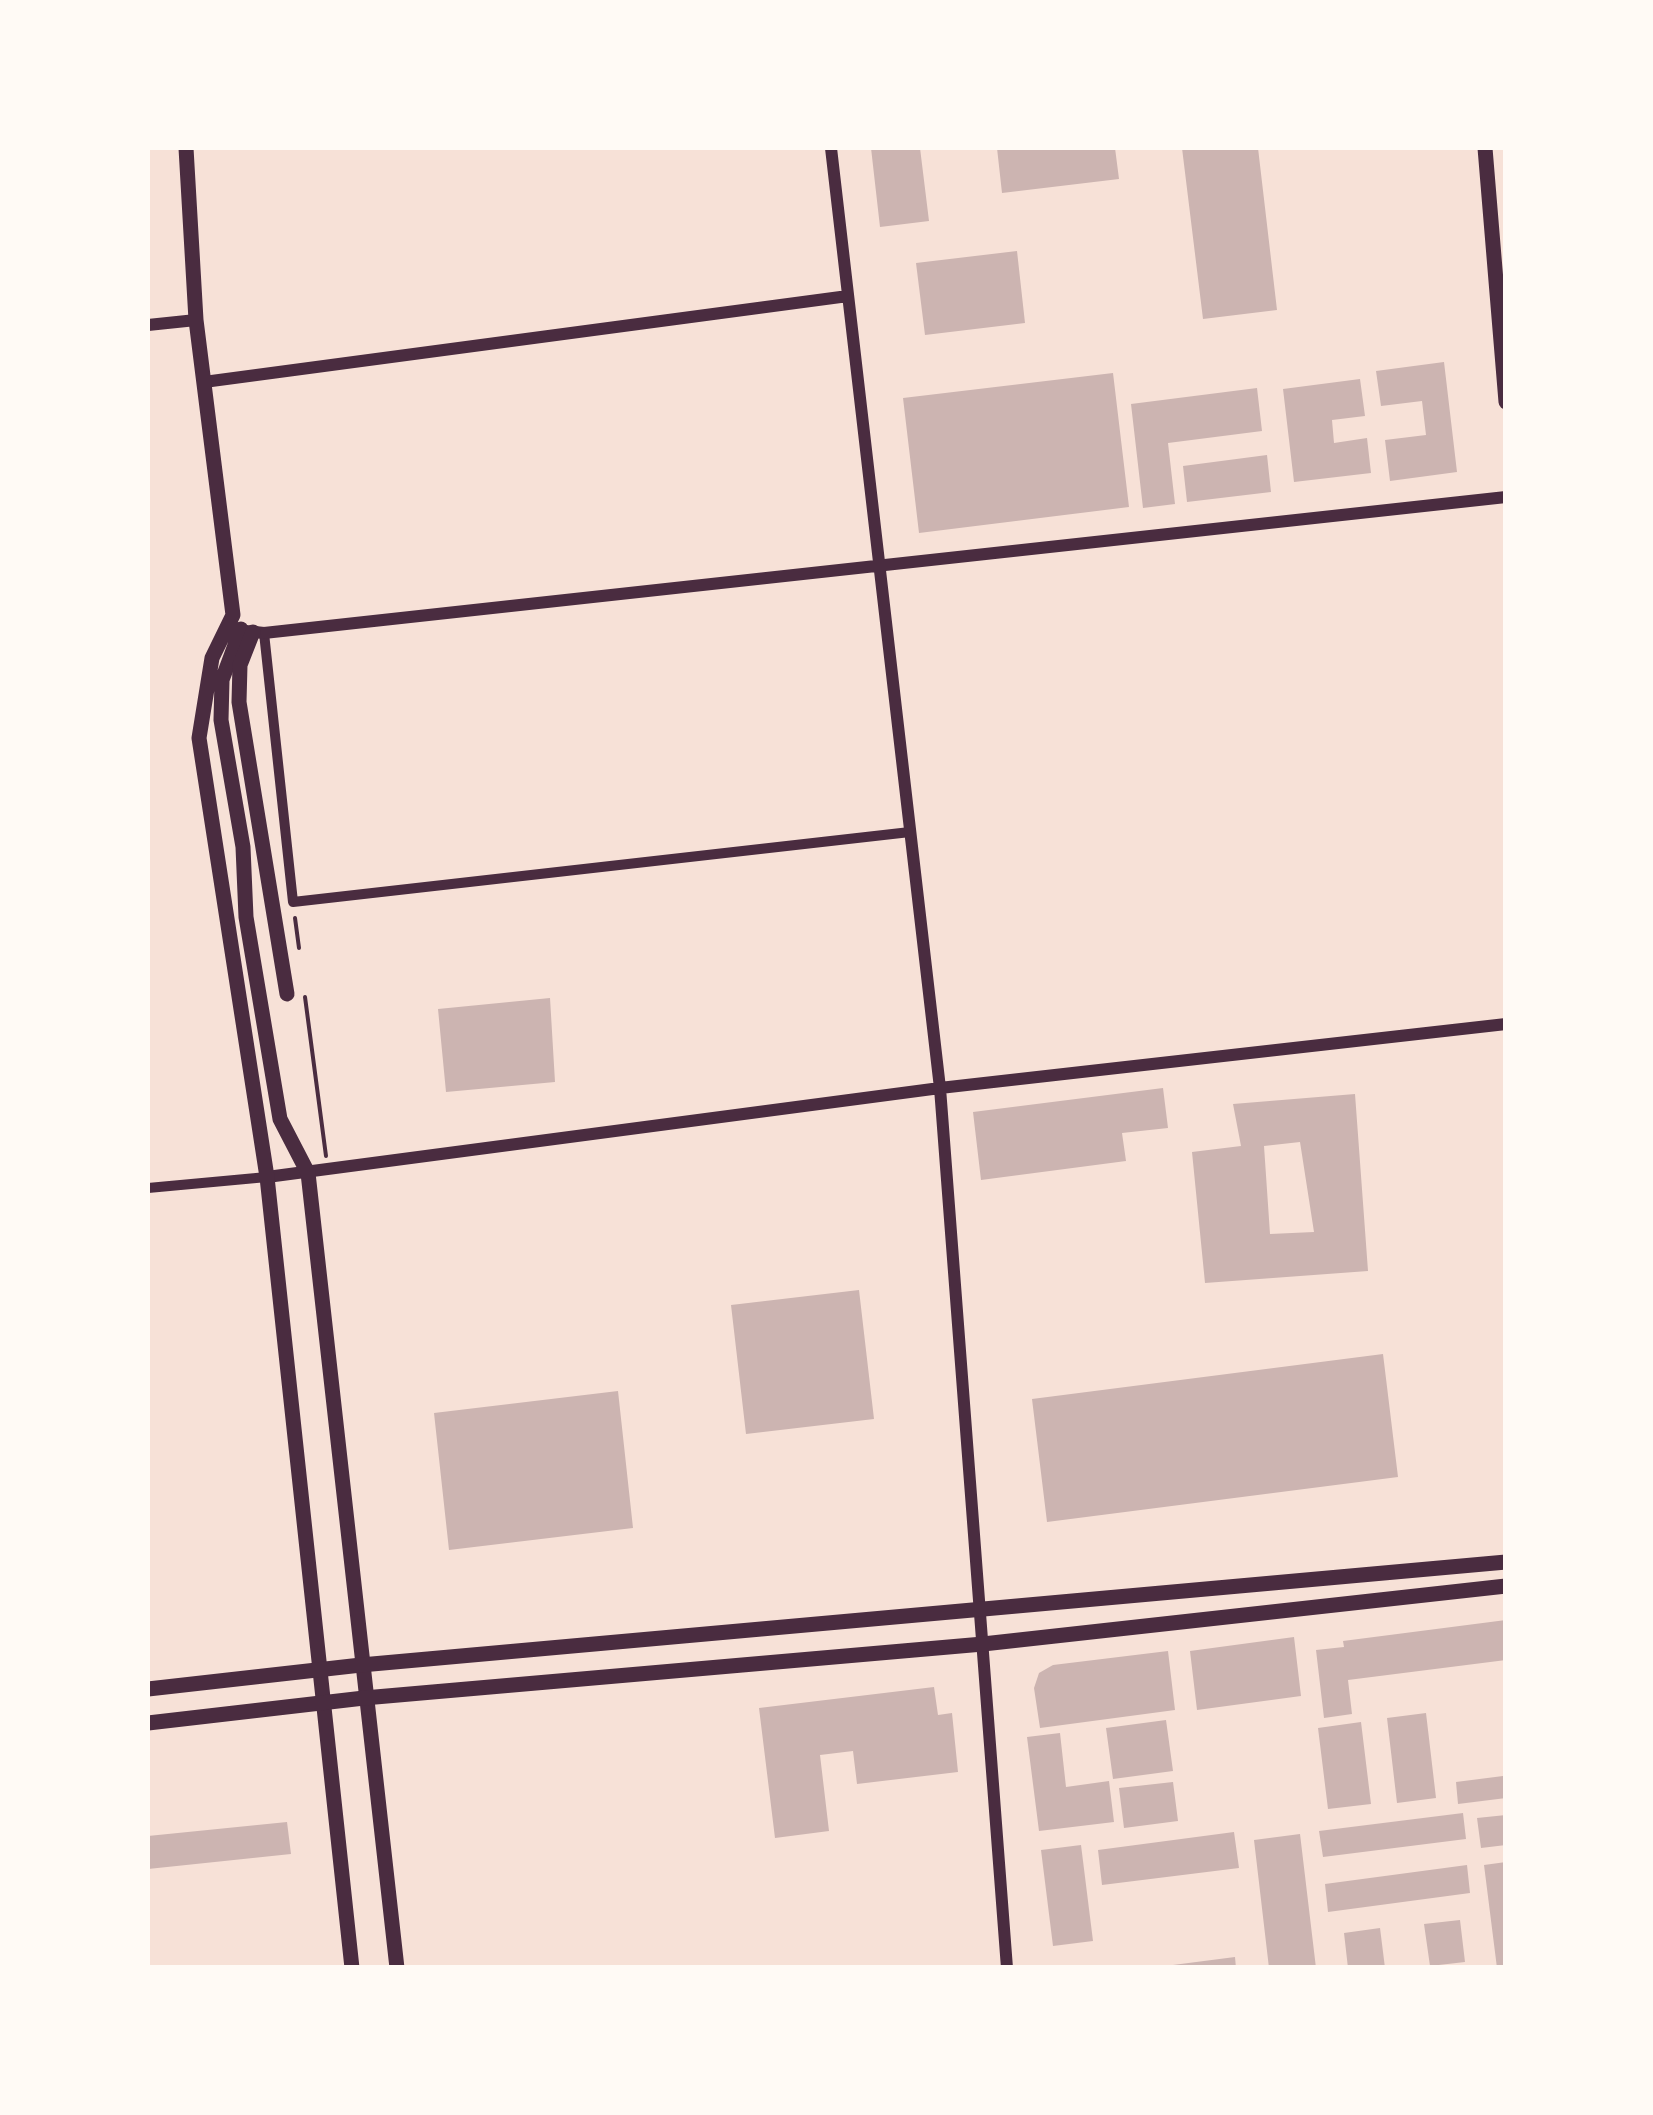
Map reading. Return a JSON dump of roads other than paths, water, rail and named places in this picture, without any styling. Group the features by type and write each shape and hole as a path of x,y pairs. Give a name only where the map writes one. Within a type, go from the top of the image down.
{"main road":[{"path":"186,148 196,320 204,382 248,627 240,665 239,702 286,994"},
{"path":"1485,148 1506,402"},
{"path":"248,627 222,680 221,720 242,847 246,917 280,1120 308,1172 364,1698 398,1968"},
{"path":"248,627 212,658 199,738 267,1177 352,1968"},
{"path":"148,1689 361,1665 1506,1562"},
{"path":"148,1723 364,1698 983,1644 1506,1586"}],"street":[{"path":"831,148 940,1088 1007,1968"},
{"path":"204,382 848,296"},
{"path":"148,325 196,320"},
{"path":"910,832 293,902 248,627 1506,497"},
{"path":"148,1188 328,1171 940,1088 1506,1024"}]}
